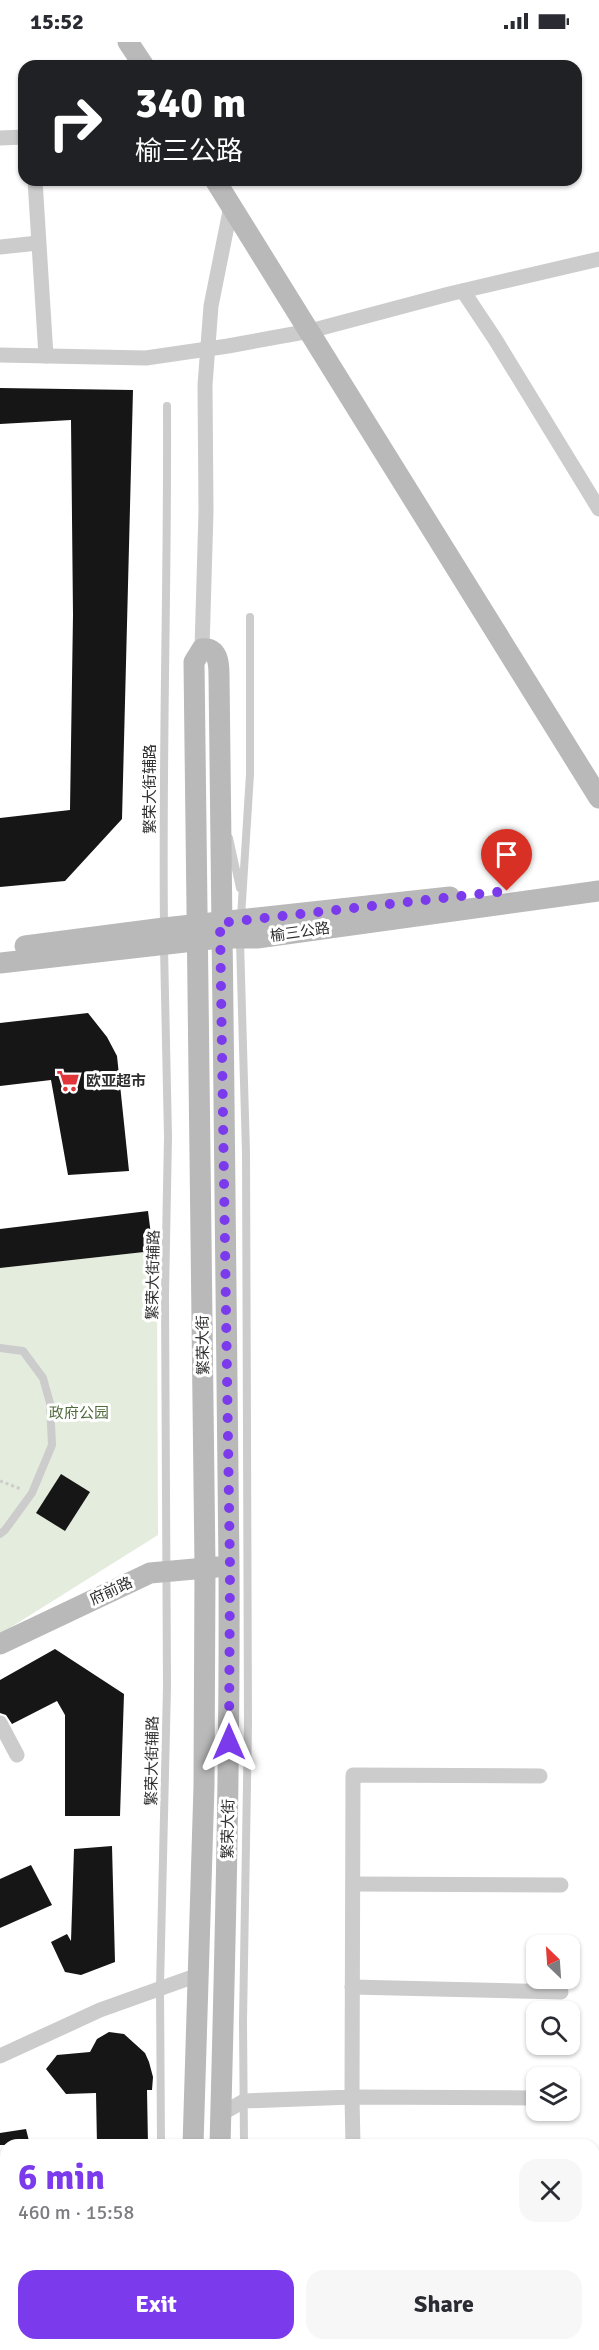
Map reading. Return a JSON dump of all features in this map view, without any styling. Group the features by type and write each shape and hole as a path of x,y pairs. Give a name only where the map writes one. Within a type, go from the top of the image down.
{"main road":[{"path":"128,42 140,60"},
{"path":"219,186 599,798"},
{"name":"繁荣大街","path":"192,2139 204,1785 205,1567 194,662 202,649 207,648 214,652 219,660 220,793 230,930 229,1785 220,2139"},
{"name":"榆三公路","path":"0,949 230,930 599,879"},
{"name":"榆三公路","path":"230,930 257,938 599,891"},
{"name":"榆三公路","path":"0,963 164,936"},
{"name":"府前路","path":"0,1644 150,1573 205,1567 230,1568"}],"street":[{"path":"0,138 18,137"},
{"path":"34,186 46,356"},
{"path":"202,649 206,511 205,385 211,306 231,206"},
{"path":"0,247 38,243"},
{"path":"0,355 146,358 208,349 310,331 463,291 599,259"},
{"path":"463,291 599,508"},
{"path":"0,1723 17,1755"},
{"path":"353,2139 352,1775 540,1776"},
{"path":"353,1884 561,1886"},
{"path":"0,2056 100,2010 198,1975"},
{"path":"352,1987 561,1992"},
{"path":"220,2114 244,2101 352,2097 526,2098"}],"lane":[{"name":"繁荣大街辅路","path":"161,2139 160,1987 168,1687 165,1295 168,1137 162,792 168,571 167,406"},
{"path":"244,2139 243,2022 248,1724 247,1164 230,930 242,898 250,774 250,617"},
{"path":"220,793 242,898"},
{"path":"0,1348 23,1351 42,1378 50,1403 52,1445 32,1493 0,1534"}],"path":[{"path":"0,1481 32,1493"}],"green space":[{"name":"政府公园","path":"153,1248 157,1290 158,1535 0,1634 0,1268 152,1251"}],"building":[{"path":"0,388 133,390 122,819 65,881 0,887 0,818 70,810 73,615 71,420 0,424"},
{"path":"88,1013 107,1037 117,1056 129,1171 68,1175 51,1080 0,1086 0,1023"},
{"path":"148,1211 153,1251 0,1268 0,1229"},
{"path":"61,1474 90,1492 65,1531 36,1513"},
{"path":"55,1649 124,1694 120,1816 65,1816 65,1715 57,1701 12,1724 6,1715 0,1713 0,1680"},
{"path":"112,1846 115,1962 81,1975 65,1972 51,1942 67,1934 71,1941 74,1849"},
{"path":"31,1865 52,1905 0,1928 0,1879"},
{"path":"109,2032 124,2034 145,2053 153,2077 152,2090 147,2090 148,2139 97,2139 96,2093 66,2094 46,2069 57,2055 90,2052 97,2039"},
{"path":"26,2129 28,2139 0,2139 0,2133"}],"place":[{"name":"欧亚超市","path":"68,1081"}],"route":[{"path":"229,1742 230,1568 220,923 507,891"}]}
